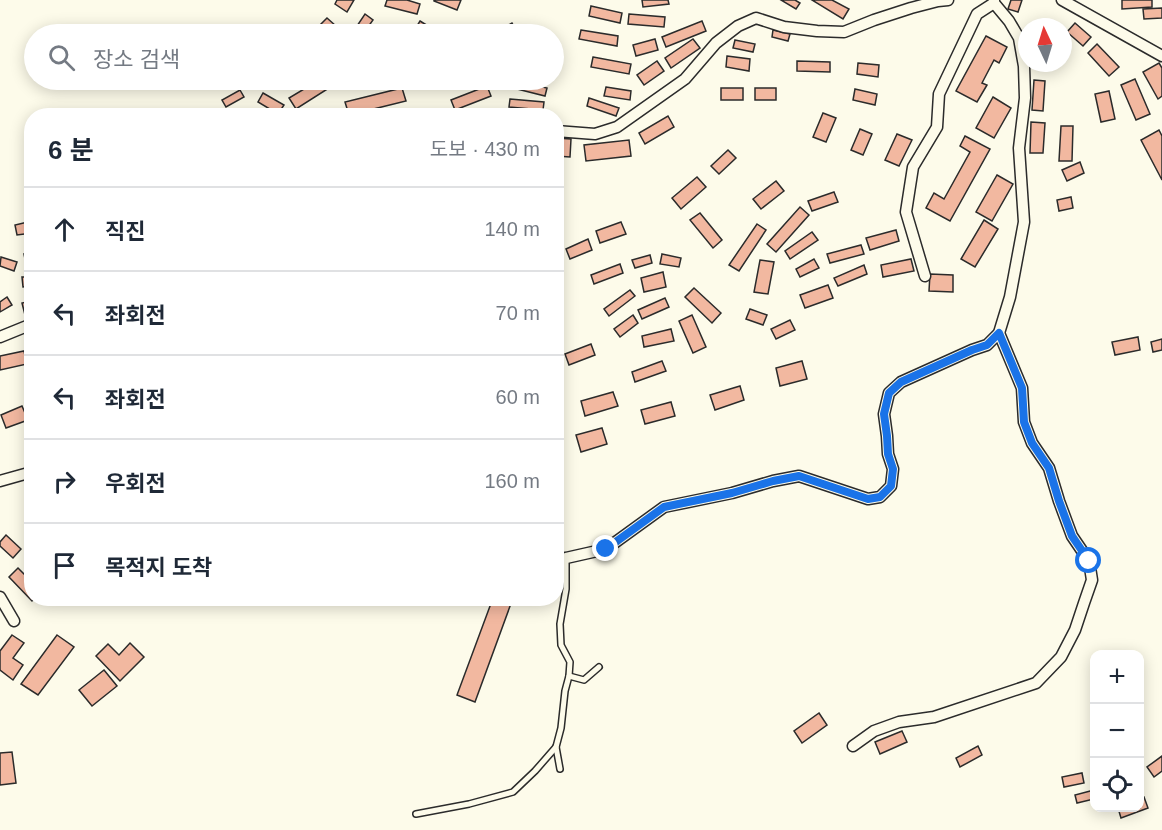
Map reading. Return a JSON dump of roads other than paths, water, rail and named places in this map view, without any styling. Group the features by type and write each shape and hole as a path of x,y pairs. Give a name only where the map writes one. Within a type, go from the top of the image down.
{"street":[{"path":"564,132 595,134 617,127 685,79 716,43 738,26 756,18 784,27 844,32 911,8 948,0"},
{"path":"1062,0 1162,56"},
{"path":"564,557 606,549 664,507 732,493 773,481 799,476 868,499 880,497 891,486 893,469 888,454 884,414 889,393 908,378 987,345 999,333 1010,297 1024,222 1019,148 1025,98 1024,66 1019,38 994,2 977,14 939,94 937,127 913,167 906,212 924,276"},
{"path":"0,337 24,327"},
{"path":"853,746 874,731 899,722 934,717 1036,683 1061,657 1078,621 1092,580 1089,561 1072,536 1049,468 1032,443 1024,422 1022,388 999,333"},
{"path":"0,481 24,474"},
{"path":"0,597 14,621"}],"lane":[{"path":"564,577 566,589 564,601"},
{"path":"560,769 556,747 561,728 570,662 561,645 560,624 563,606"},
{"path":"569,676 584,680 599,667"},
{"path":"416,814 469,804 513,792 556,747"}]}
